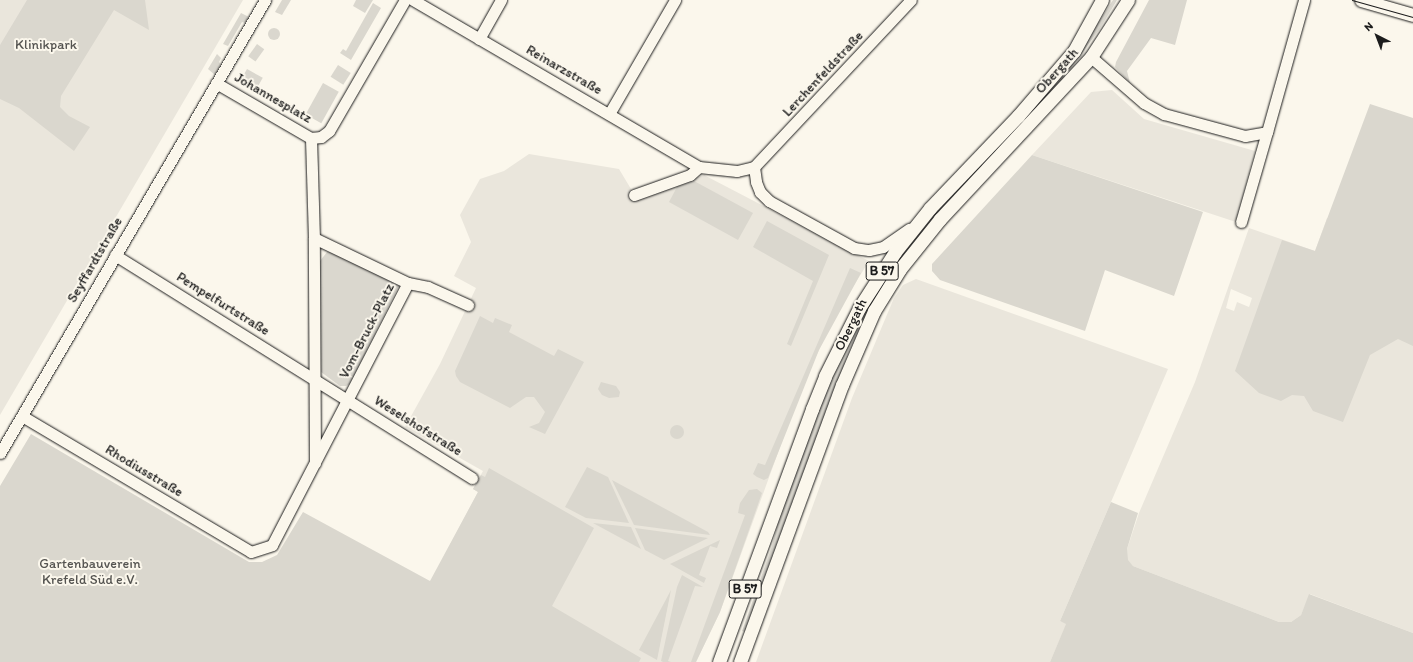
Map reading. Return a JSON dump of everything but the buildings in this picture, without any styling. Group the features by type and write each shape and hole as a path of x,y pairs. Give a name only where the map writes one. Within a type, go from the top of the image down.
{"main road":[{"name":"Obergath","path":"719,662 825,376 859,308 895,252 918,223 1053,77 1077,46 1102,0"},
{"name":"Obergath","path":"740,662 840,392 874,311 900,269 940,219 1091,57 1128,0"},
{"path":"1362,0 1413,15"}],"street":[{"name":"Johannesplatz","path":"265,0 216,83 311,138 321,137 329,131 405,0"},
{"name":"Reinarzstraße","path":"413,0 699,168 737,171 754,167"},
{"path":"479,39 501,0"},
{"path":"609,114 675,0"},
{"name":"Lerchenfeldstraße","path":"754,167 911,0"},
{"path":"1241,222 1304,0"},
{"path":"1091,57 1144,103 1164,114 1245,136 1267,132"},
{"name":"Seyffardtstraße","path":"0,453 216,83"},
{"path":"311,138 314,238 315,465"},
{"path":"754,167 756,182 760,192 769,200 854,248 869,250 883,247 918,223"},
{"path":"634,195 690,175 699,168"},
{"name":"Vom-Bruck-Platz","path":"251,552 272,546 408,283 314,238"},
{"name":"Pempelfurtstraße","path":"115,255 314,378"},
{"path":"408,283 428,287 468,305"},
{"name":"Vom-Bruck-Platz","path":"314,378 348,401"},
{"name":"Weselshofstraße","path":"348,401 472,478"},
{"name":"Rhodiusstraße","path":"22,416 251,552"}],"shaded area":[{"path":"0,0 243,0 0,415"},
{"path":"1112,90 1144,119 1255,151 1236,222 1032,155 1091,92"},
{"path":"529,154 619,169 637,199 704,175 869,261 835,316 803,384 720,612 696,662 639,662 443,558 478,492 473,489 483,471 405,427 440,364 476,288 454,276 471,242 460,215 480,179 504,171"},
{"path":"1327,218 1413,250 1413,633 1310,594 1301,615 1291,622 1279,622 1133,566 1127,560 1127,549 1139,513 1195,382 1249,228 1315,251","holes":["1231,289 1252,298 1249,307 1237,302 1234,311 1226,308"]},
{"path":"916,279 1168,369 1060,621 1067,623 1050,662 756,662 852,398 894,298 903,285"}],"green space":[{"name":"Klinikpark","path":"27,0 145,0 149,30 114,10 61,96 60,107 69,116 90,127 74,151 19,108 0,99 0,45"},
{"path":"282,0 291,0 282,15 275,12"},
{"path":"356,0 373,0 365,13 353,6"},
{"path":"1113,0 1117,0 1099,30 1060,83 903,257 900,255 921,227 1078,54"},
{"path":"1149,0 1187,0 1175,45 1151,38 1127,71 1130,83 1115,67 1116,62"},
{"path":"373,3 381,8 351,60 340,53 343,49 346,51"},
{"path":"241,13 249,17 245,23 242,22 228,46 223,44"},
{"path":"276,28 279,29 279,39 272,40 269,39 268,32 269,29"},
{"path":"257,44 264,49 255,61 248,56"},
{"path":"217,54 221,58 219,62 221,64 215,75 208,69"},
{"path":"338,65 351,73 343,85 331,77"},
{"path":"247,69 263,78 256,90 240,81"},
{"path":"323,83 339,92 321,123 306,114"},
{"path":"1370,104 1413,118 1413,346 1398,339 1370,355 1343,422 1313,411 1304,396 1292,395 1281,401 1259,393 1235,371 1282,240 1315,251"},
{"path":"1032,155 1203,212 1174,296 1105,270 1085,331 940,280 932,271 932,264"},
{"path":"694,181 753,213 738,240 669,202 677,187"},
{"path":"767,221 829,255 791,346 787,344 813,281 753,247"},
{"path":"327,252 334,252 395,281 399,286 350,384 346,386 340,386 321,372 320,261"},
{"path":"850,268 861,273 819,350 768,478 764,480 753,474 758,463 765,465"},
{"path":"890,268 893,270 870,308 848,354 746,632 742,631 772,546 781,511 829,379 863,311"},
{"path":"480,316 493,323 495,318 512,325 509,332 554,356 558,349 584,362 545,434 529,427 539,423 545,412 534,397 526,397 510,408 460,382 456,376 455,371"},
{"path":"601,382 616,386 620,392 619,397 609,398 602,395 598,389"},
{"path":"674,425 680,425 684,429 684,435 680,439 674,439 670,435 670,429"},
{"name":"Gartenbauverein Krefeld Süd e.V.","path":"31,434 249,562 262,562 277,555 303,512 430,581 478,492 473,489 481,475 485,477 489,468 594,528 552,606 641,658 639,662 0,662 0,486"},
{"path":"587,467 608,477 629,523 586,518 565,507"},
{"path":"612,480 708,532 710,535 634,525"},
{"path":"757,489 762,493 720,612 696,662 691,662 745,515 738,513 740,503 749,490"},
{"path":"1111,502 1138,513 1127,549 1128,560 1133,566 1279,622 1291,622 1301,615 1309,594 1413,633 1413,662 1050,662 1066,624 1060,621"},
{"path":"593,523 631,527 641,549"},
{"path":"635,528 708,538 664,560 645,550"},
{"path":"720,540 717,548 710,546 699,575 706,578 704,583 670,564"},
{"path":"682,575 703,587 695,586 668,661 671,662 663,662 661,661 677,587"},
{"path":"671,590 657,660 639,650"}],"tram line":[{"path":"1352,0 1413,17"}]}
